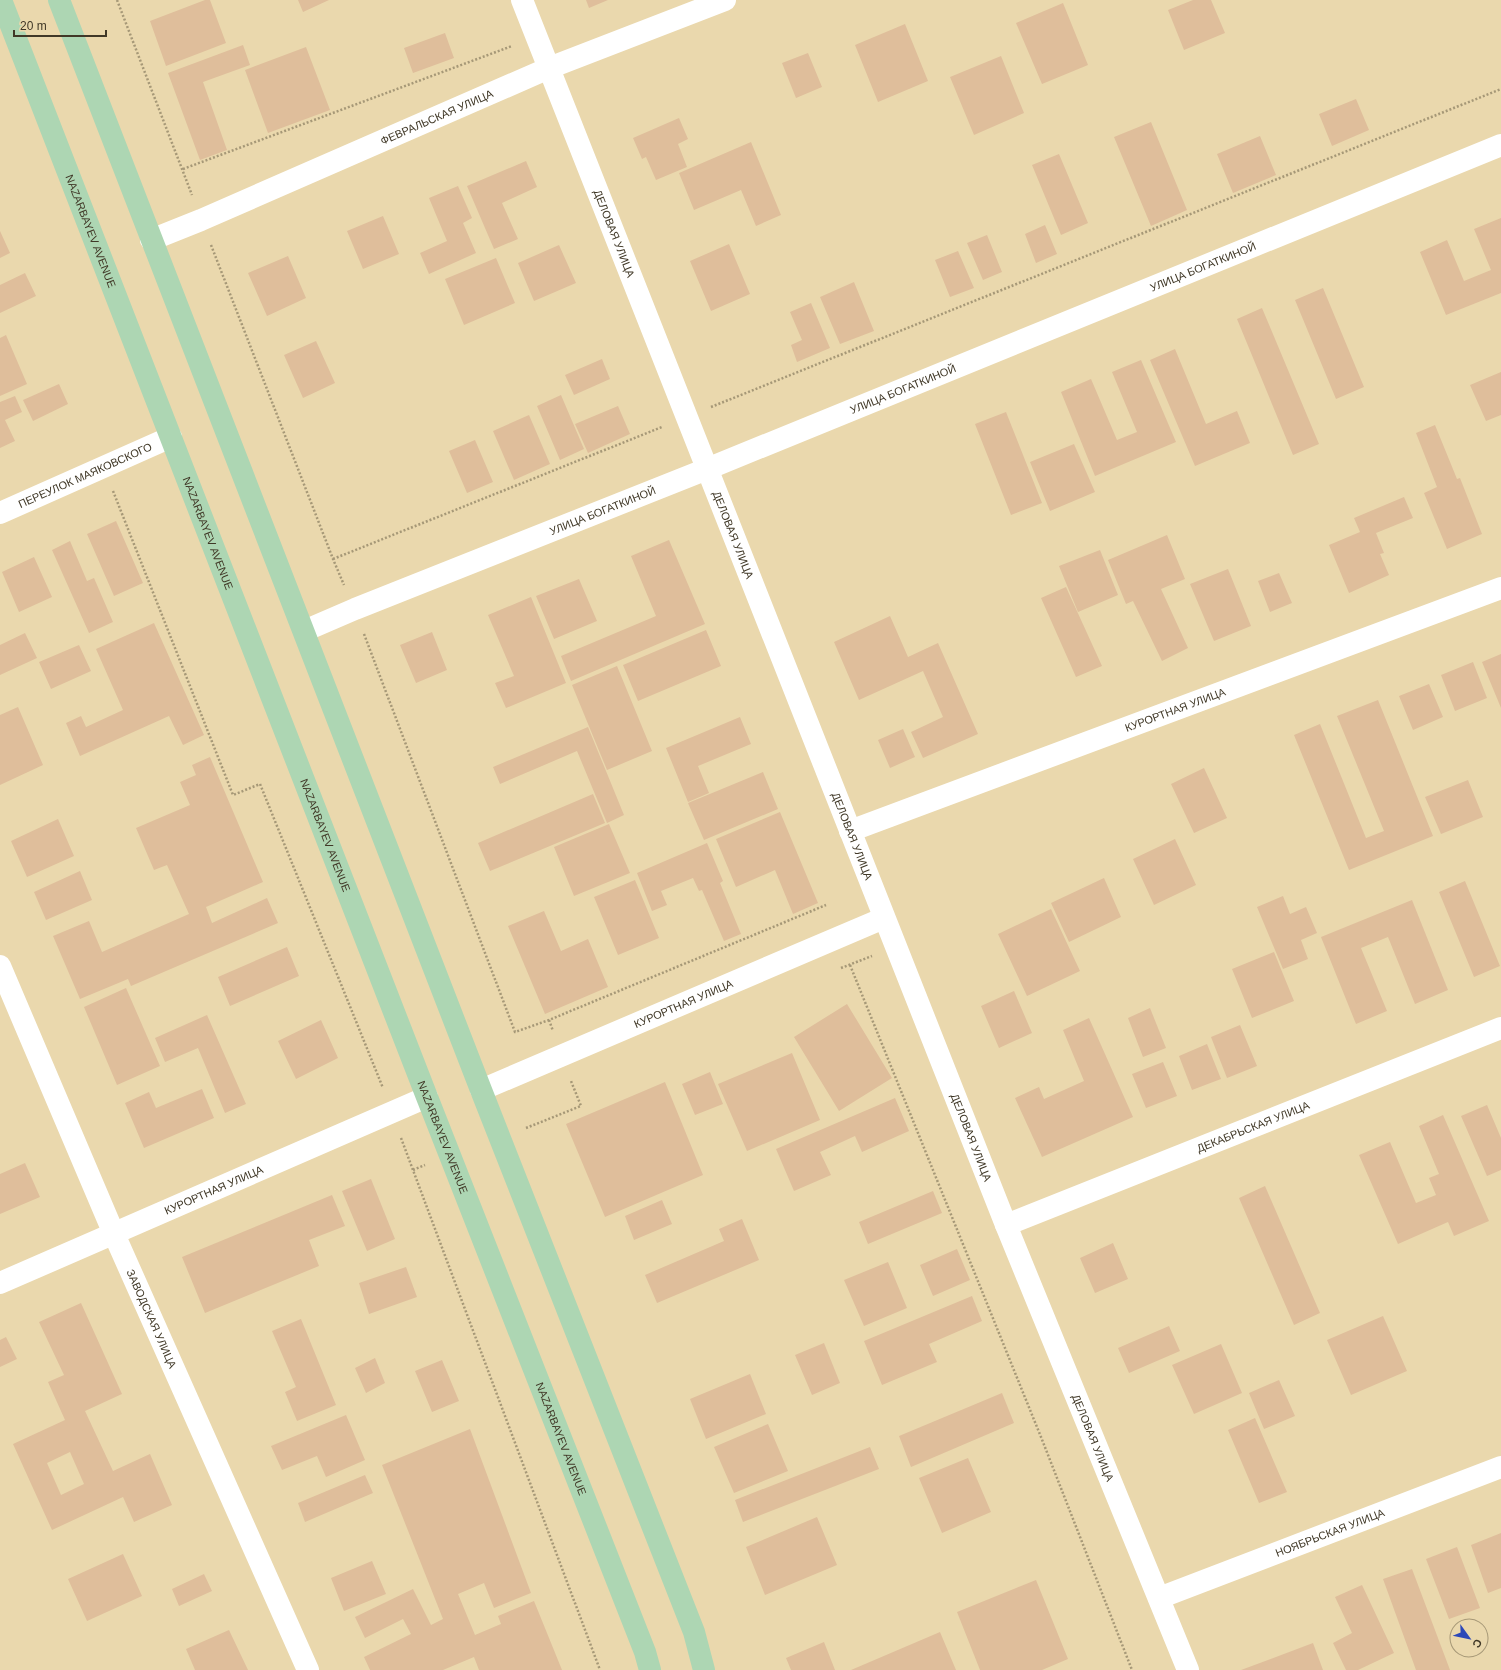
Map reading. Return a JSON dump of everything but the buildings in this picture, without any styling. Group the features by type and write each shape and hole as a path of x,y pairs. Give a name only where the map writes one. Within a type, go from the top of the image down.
{"main road":[{"name":"NAZARBAYEV AVENUE","path":"1,0 427,1097 645,1652 650,1670"},
{"path":"59,0 481,1090 694,1632 704,1670"}],"street":[{"name":"ДЕЛОВАЯ УЛИЦА","path":"522,0 1006,1226 1188,1670"},
{"name":"ФЕВРАЛЬСКАЯ УЛИЦА","path":"151,240 201,220 549,68 725,0"},
{"name":"УЛИЦА БОГАТКИНОЙ","path":"304,631 355,609 707,469 1501,145"},
{"name":"ПЕРЕУЛОК МАЯКОВСКОГО","path":"0,513 171,437"},
{"name":"КУРОРТНАЯ УЛИЦА","path":"850,831 1501,588"},
{"name":"КУРОРТНАЯ УЛИЦА","path":"481,1090 884,918"},
{"name":"ЗАВОДСКАЯ УЛИЦА","path":"0,966 114,1234 308,1670"},
{"name":"ДЕКАБРЬСКАЯ УЛИЦА","path":"1006,1226 1501,1028"},
{"name":"КУРОРТНАЯ УЛИЦА","path":"0,1283 427,1097"},
{"name":"НОЯБРЬСКАЯ УЛИЦА","path":"1159,1598 1501,1467"}],"path":[{"path":"117,0 333,559 355,609 515,1032 549,1020 826,905"},
{"path":"183,169 536,37"},
{"path":"333,559 1501,89"},
{"path":"103,467 233,795 260,784 392,1112 600,1670"},
{"path":"835,971 896,947"},
{"path":"850,965 1132,1670"},
{"path":"536,1124 581,1106 570,1076"}]}
